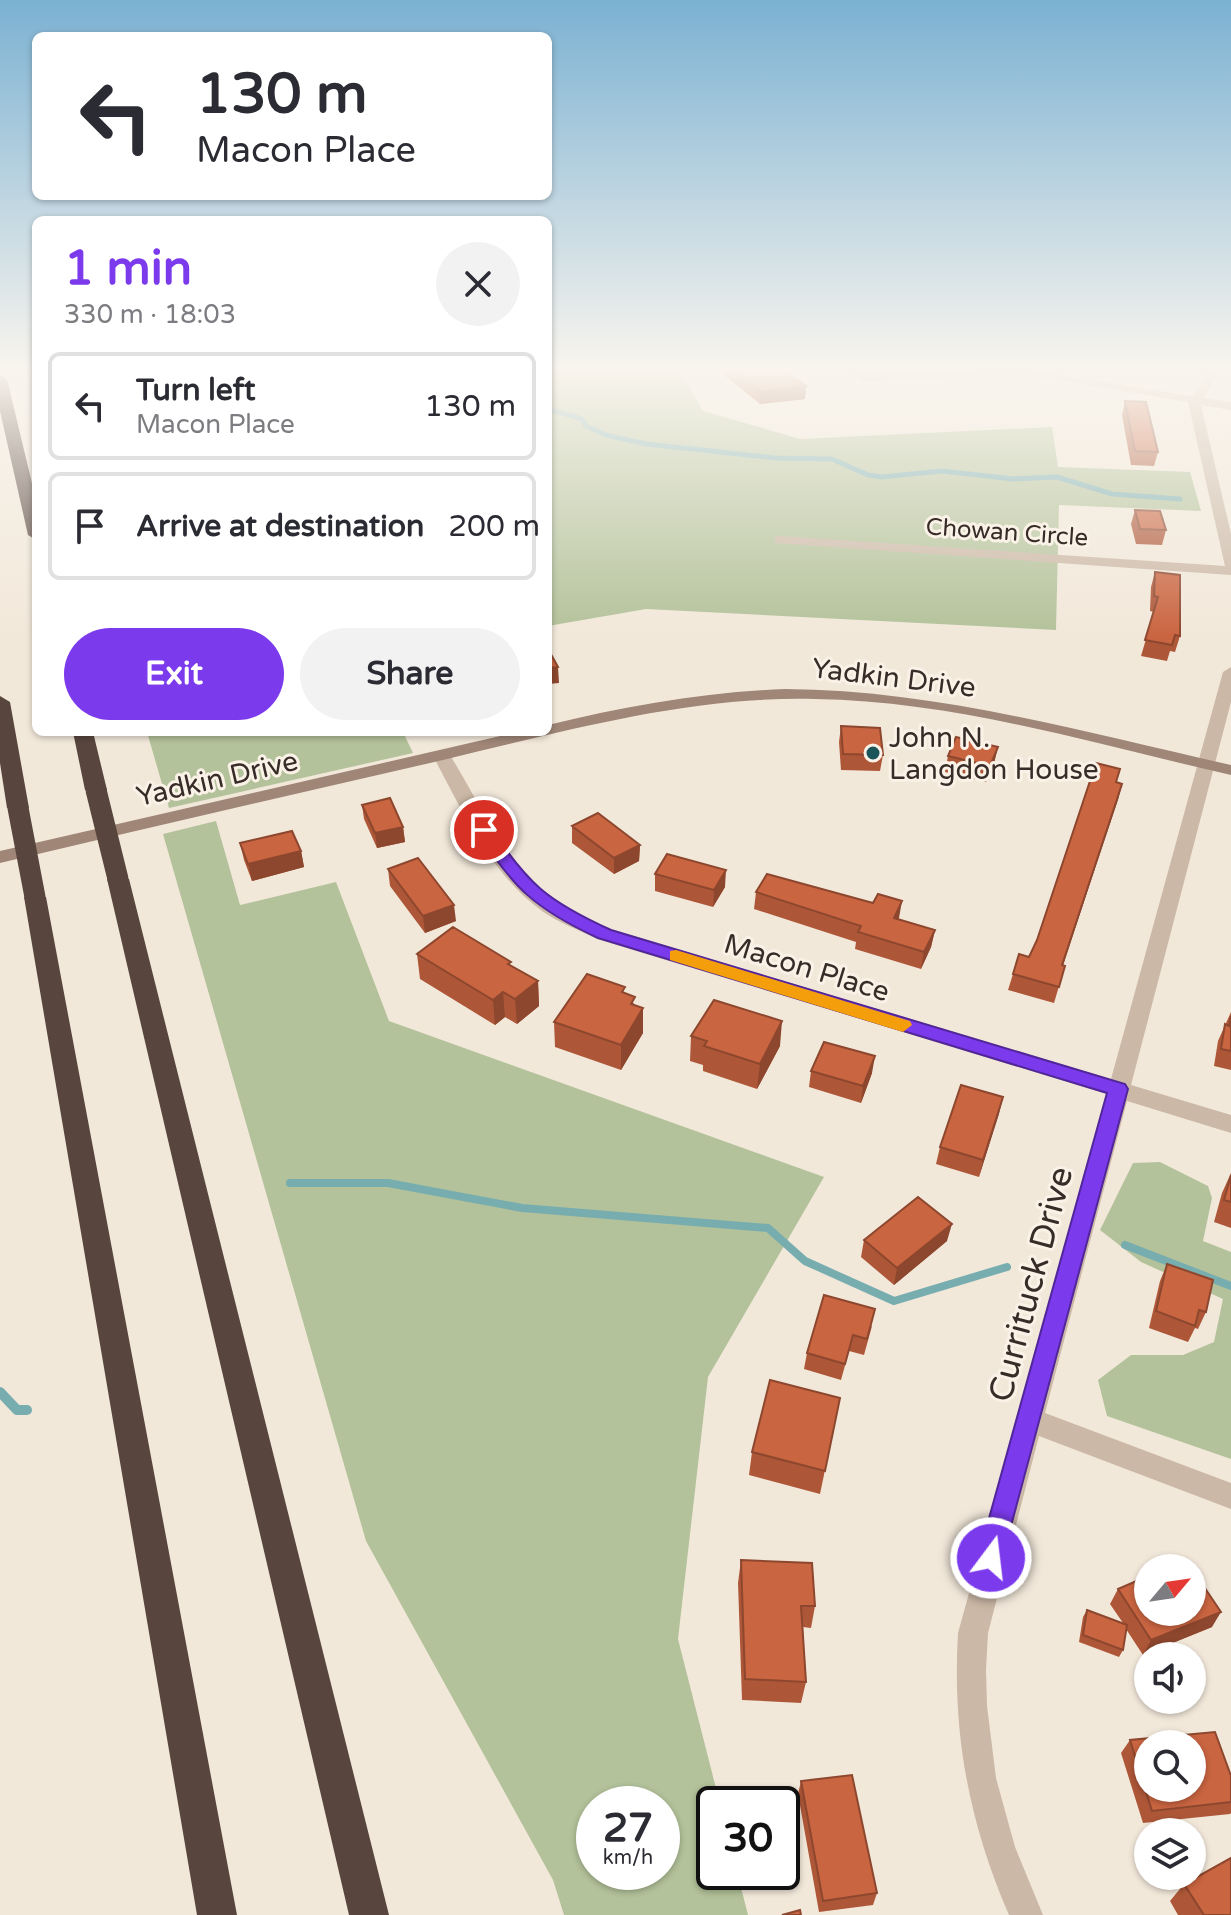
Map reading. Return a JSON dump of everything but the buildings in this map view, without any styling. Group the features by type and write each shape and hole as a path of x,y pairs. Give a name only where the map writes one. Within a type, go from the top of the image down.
{"highway":[{"path":"18,457 32,518"},
{"path":"0,702 217,1915"},
{"path":"84,736 369,1915"}],"street":[{"path":"1209,457 1226,519 1231,565"},
{"name":"Chowan Circle","path":"780,540 1231,571"},
{"name":"Currituck Drive","path":"1026,1915 1009,1876 982,1793 972,1735 969,1680 979,1601 1118,1089 1219,767 1231,672"},
{"name":"Yadkin Drive","path":"552,729 614,714 702,700 832,694 936,706 1219,767"},
{"name":"Yadkin Drive","path":"0,857 524,736"},
{"name":"Macon Place","path":"442,756 511,872 547,905 565,916 604,934 1231,1124"},
{"path":"1028,1419 1231,1496"}],"green space":[{"path":"552,457 1057,457 1058,467 1190,472 1201,511 1059,505 1056,630 646,609 552,625"},
{"path":"148,736 405,736 413,753 169,808"},
{"path":"216,821 240,905 336,882 389,1021 824,1177 708,1377 678,1639 715,1786 696,1786 696,1890 742,1890 748,1915 564,1915 553,1880 366,1541 163,834"},
{"path":"1160,1162 1208,1186 1212,1198 1203,1241 1231,1252 1231,1459 1107,1416 1098,1380 1131,1355 1183,1355 1214,1342 1223,1299 1141,1262 1100,1230 1133,1163"}],"waterway":[{"path":"769,457 832,459 868,475 882,477 942,471 1013,479 1057,477 1112,494 1180,499"},
{"path":"290,1183 388,1183 522,1208 768,1228 805,1261 894,1301 1007,1267"},
{"path":"1125,1245 1231,1286"},
{"path":"0,1392 17,1410 27,1410"}],"slow traffic":[{"path":"676,956 903,1025"}],"place":[{"name":"John N. Langdon House","path":"873,753"}],"route":[{"path":"484,830 511,872 547,905 604,934 1118,1089 991,1558"}]}
